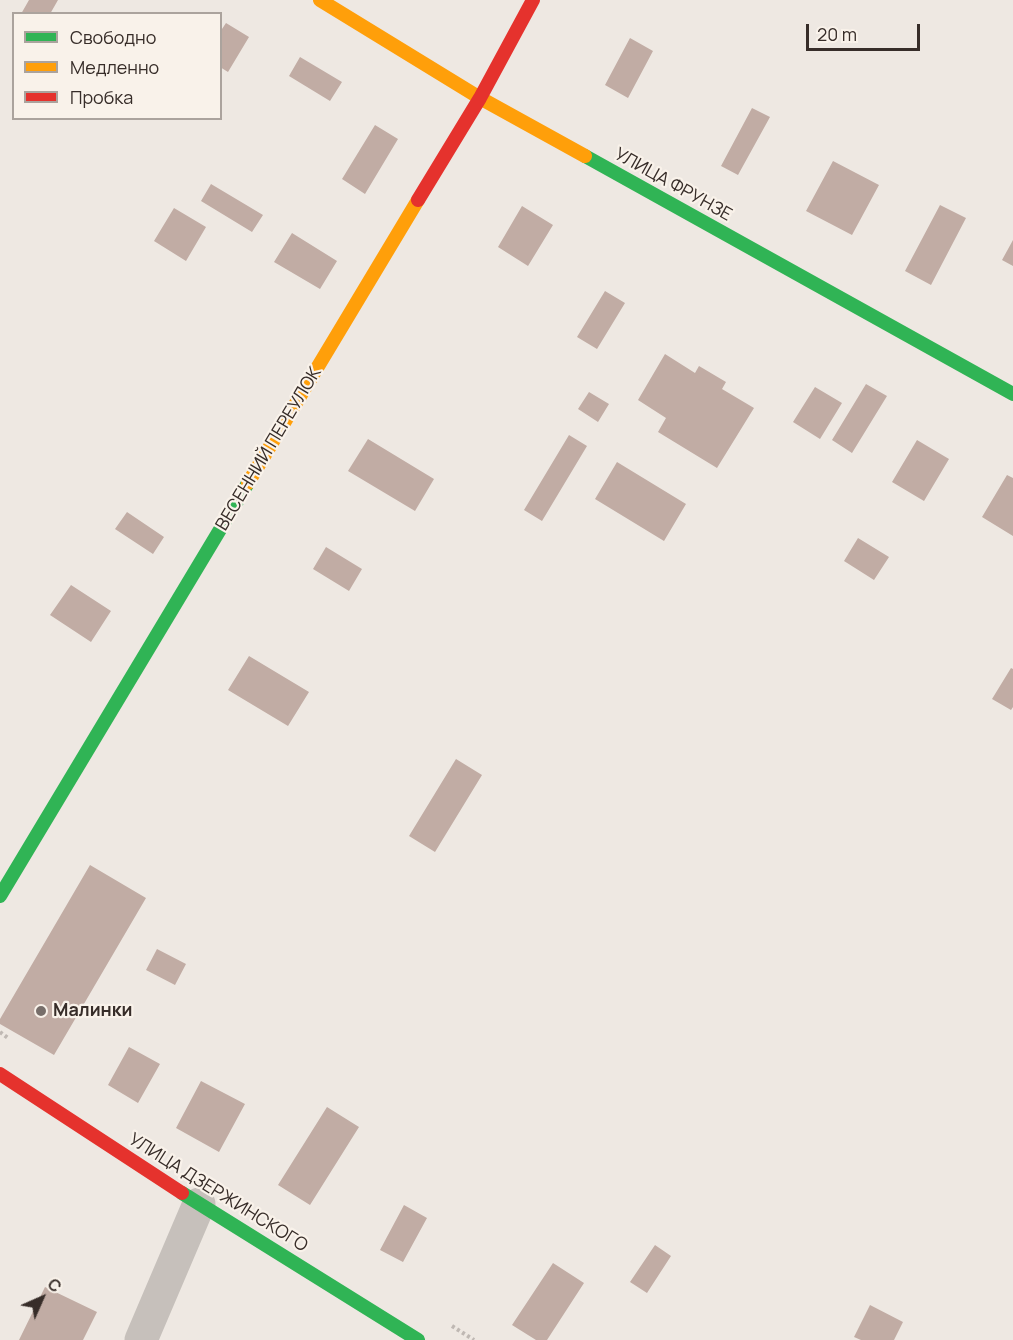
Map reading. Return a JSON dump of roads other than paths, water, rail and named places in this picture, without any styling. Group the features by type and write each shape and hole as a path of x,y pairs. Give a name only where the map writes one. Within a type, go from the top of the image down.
{"street":[{"name":"УЛИЦА ФРУНЗЕ","path":"320,0 480,98 1013,394"},
{"name":"ВЕСЕННИЙ ПЕРЕУЛОК","path":"0,896 480,98 533,0"},
{"name":"УЛИЦА ДЗЕРЖИНСКОГО","path":"0,1074 199,1204 418,1340"},
{"path":"141,1340 199,1204"}],"place":[{"name":"Малинки","path":"41,1011"}]}
